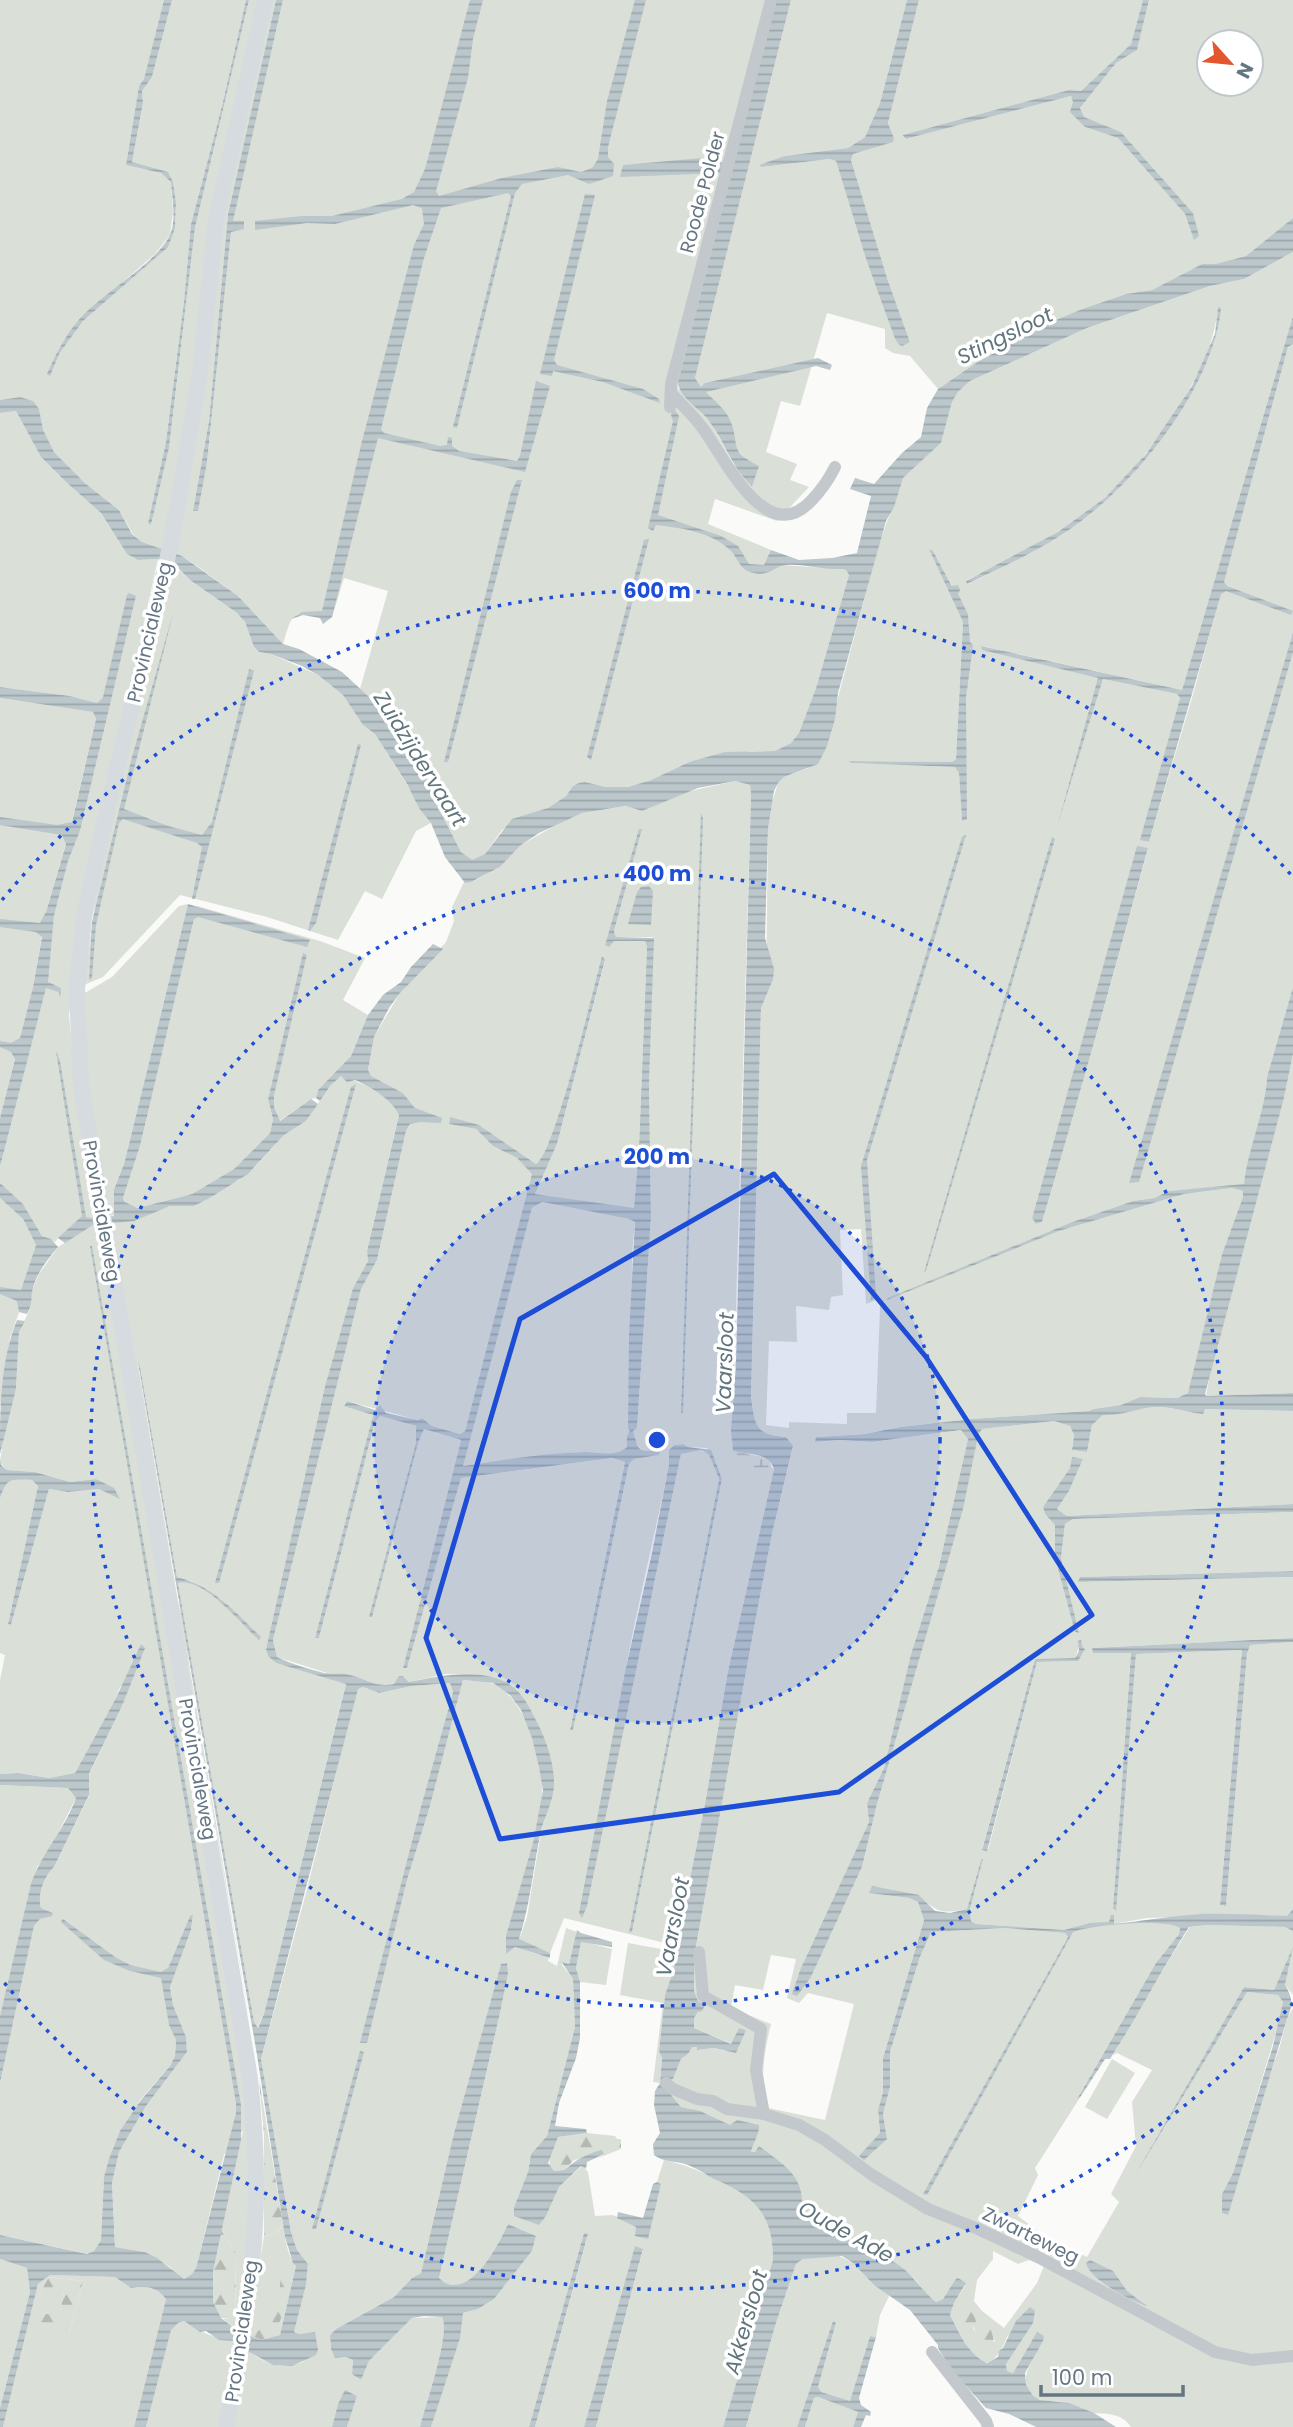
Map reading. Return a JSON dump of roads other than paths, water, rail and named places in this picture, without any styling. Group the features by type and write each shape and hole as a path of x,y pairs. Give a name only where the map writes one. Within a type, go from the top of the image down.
{"main road":[{"name":"Provincialeweg","path":"226,2427 250,2281 256,2214 255,2133 250,2078 80,1086 77,990 83,929 106,815 171,543 200,372 216,220 265,0"}],"street":[{"name":"Roode Polder","path":"771,0 671,384 671,400 704,430 741,486 773,514 788,515 798,512 828,483 835,467"},
{"path":"699,1952 704,1996 761,2029 756,2070 764,2113"},
{"name":"Zwarteweg","path":"666,2083 685,2094 713,2101 727,2109 764,2113 799,2125 928,2210 978,2229 1036,2256 1215,2352 1252,2360 1293,2356"},
{"path":"932,2352 988,2427"}],"water label":[{"name":"Stingsloot","path":"1005,336"},
{"name":"Zuidzijdervaart","path":"420,759"},
{"name":"Vaarsloot","path":"725,1363"},
{"name":"Vaarsloot","path":"673,1927"},
{"name":"Oude Ade","path":"846,2232"},
{"name":"Akkersloot","path":"746,2322"}]}
